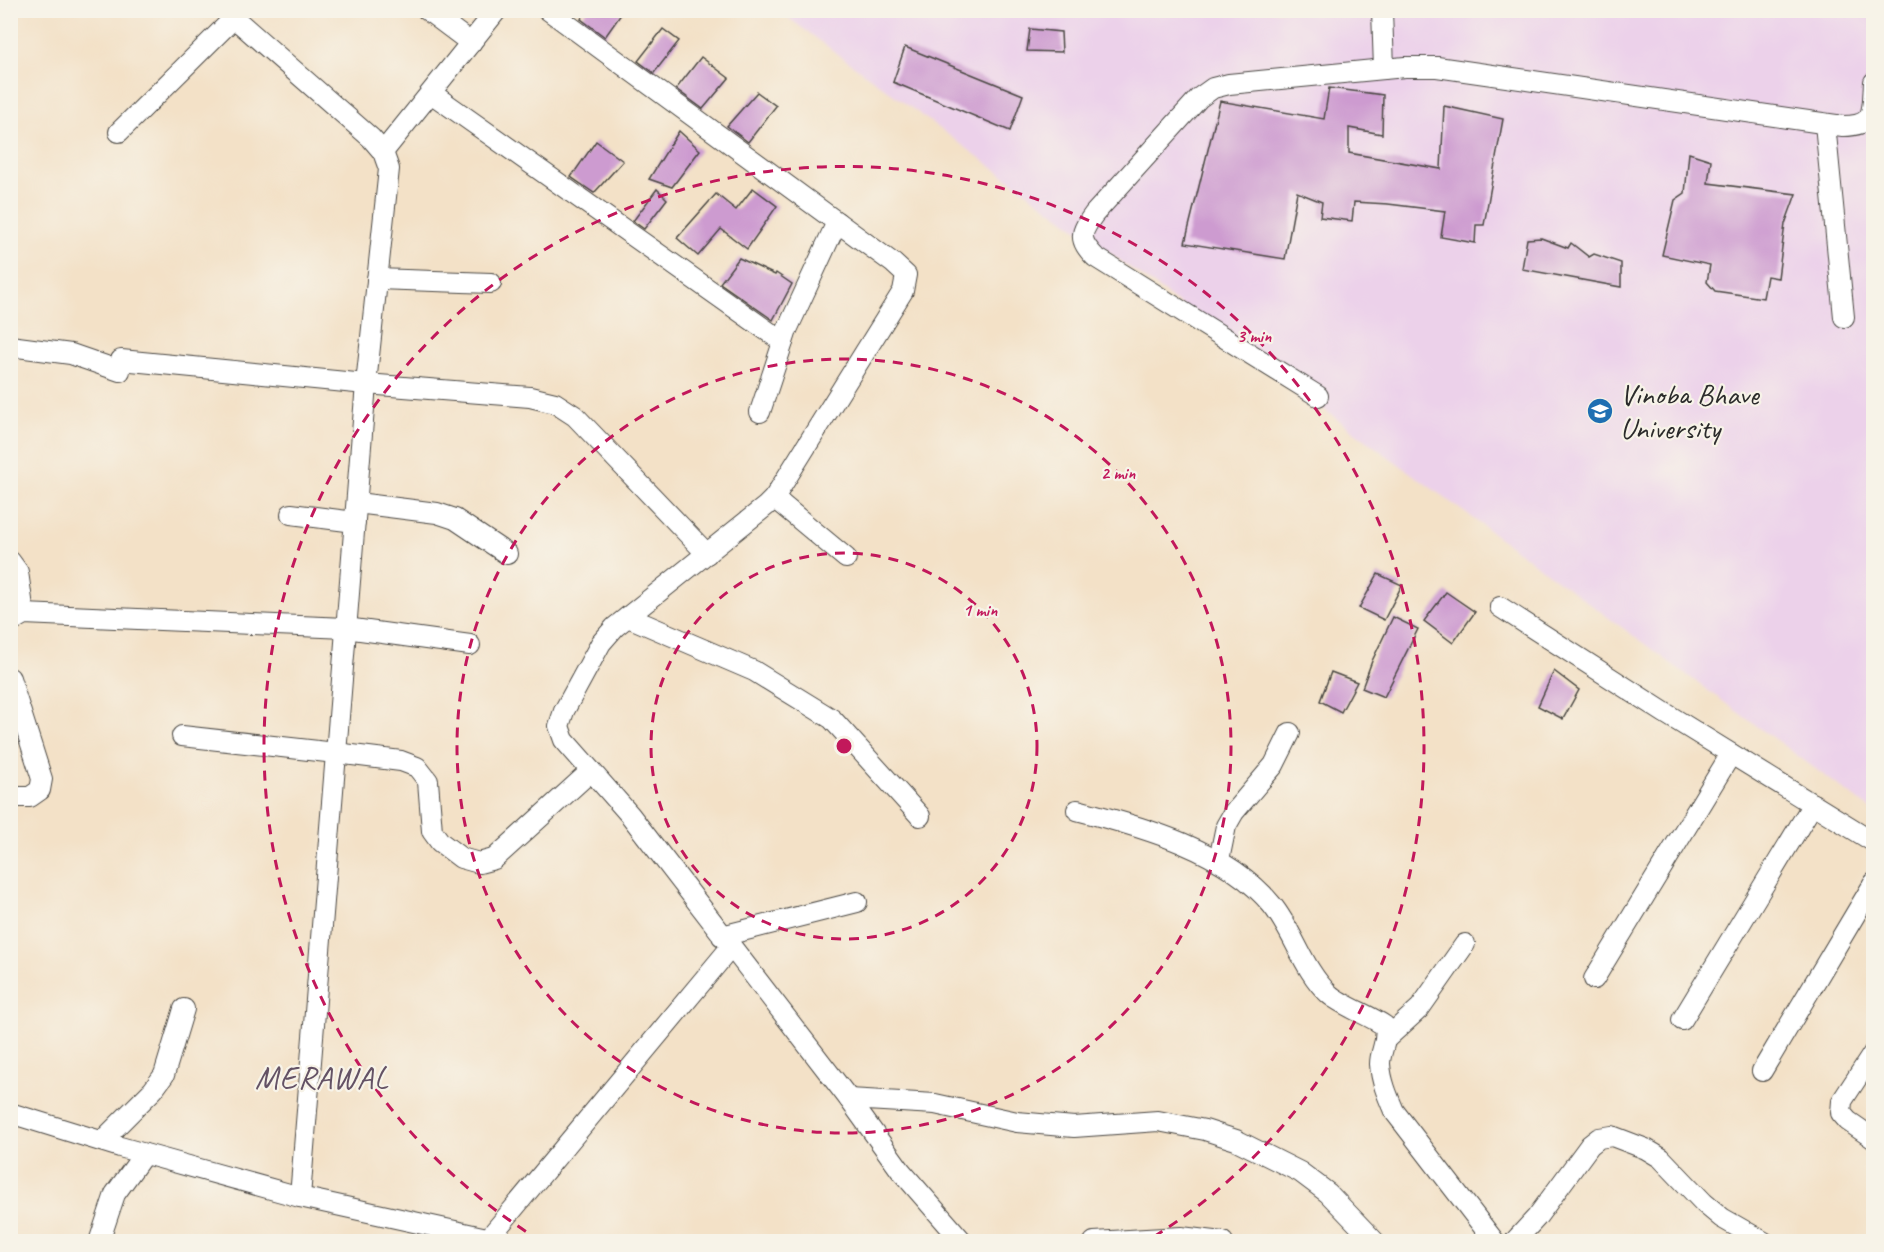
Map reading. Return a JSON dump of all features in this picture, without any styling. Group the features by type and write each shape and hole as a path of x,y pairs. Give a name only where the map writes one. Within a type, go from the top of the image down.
{"street":[{"path":"428,10 471,43"},
{"path":"383,152 497,10"},
{"path":"548,10 893,263 906,275 903,291 774,498 615,627 601,643 564,711 559,726 564,740 630,815 849,1099 901,1171 963,1242"},
{"path":"1382,10 1384,69"},
{"path":"119,132 229,14 371,138 383,152 389,169 366,384 300,1197"},
{"path":"1318,396 1095,257 1085,247 1082,236 1084,227 1094,214 1199,98 1213,88 1229,84 1384,69 1437,67 1825,124 1860,126 1868,120 1874,82"},
{"path":"430,93 783,342"},
{"path":"1825,124 1844,317"},
{"path":"760,412 783,342 837,222"},
{"path":"377,279 491,283"},
{"path":"10,346 71,354 120,365 530,398 555,403 575,416 707,554"},
{"path":"774,498 846,558"},
{"path":"291,514 437,513 456,519 507,554"},
{"path":"10,561 18,572 17,618 346,628 470,645"},
{"path":"1500,607 1874,842"},
{"path":"628,617 754,670 832,719 920,816"},
{"path":"10,678 42,779 40,790 30,797 10,797"},
{"path":"1219,860 1226,826 1234,812 1274,765 1290,734"},
{"path":"182,736 401,761 417,767 428,781 432,831 440,842 461,858 479,863 494,859 591,771"},
{"path":"1594,979 1731,754"},
{"path":"1682,1020 1813,804"},
{"path":"1077,810 1136,825 1219,860 1240,874 1272,905 1319,983 1330,996 1384,1026 1387,1038 1380,1063 1386,1094 1394,1111 1496,1242"},
{"path":"1762,1071 1874,883"},
{"path":"10,1113 144,1154 300,1197 486,1239 727,941 857,902"},
{"path":"1387,1038 1420,1008 1466,944"},
{"path":"102,1141 153,1090 164,1075 184,1009"},
{"path":"1874,1052 1842,1101 1841,1113 1848,1121 1874,1139"},
{"path":"849,1099 935,1104 1017,1122 1074,1127 1158,1121 1205,1130 1236,1140 1300,1172 1328,1193 1376,1242"},
{"path":"1514,1242 1537,1217 1590,1145 1599,1138 1612,1136 1646,1149 1661,1158 1704,1203 1722,1218 1764,1242"},
{"path":"99,1242 115,1194 144,1154"},
{"path":"1094,1242 1181,1237 1223,1242"}],"shaded area":[{"name":"Vinoba Bhave University","path":"779,11 1873,11 1873,811"}],"building":[{"path":"587,10 624,10 605,37 581,19"},
{"path":"663,29 679,41 654,73 638,61"},
{"path":"1030,29 1061,32 1062,52 1027,51"},
{"path":"905,47 1023,95 1010,131 893,82"},
{"path":"701,57 729,78 703,109 676,89"},
{"path":"1329,88 1383,95 1382,134 1349,128 1349,153 1441,169 1444,106 1503,119 1484,225 1476,225 1475,243 1441,237 1445,211 1354,202 1352,221 1320,217 1322,202 1297,192 1285,259 1185,243 1220,101 1324,119"},
{"path":"757,92 776,106 748,142 727,126"},
{"path":"679,131 700,150 672,187 649,179"},
{"path":"596,141 623,161 594,193 571,177"},
{"path":"1689,153 1711,160 1708,183 1796,194 1785,224 1778,278 1767,276 1763,298 1715,291 1707,282 1710,265 1662,255 1675,200 1685,193"},
{"path":"753,188 777,206 747,249 721,229 698,256 677,238 716,194 736,210"},
{"path":"657,189 667,199 644,229 633,221"},
{"path":"1541,238 1568,248 1571,243 1589,257 1594,254 1621,263 1621,287 1522,269 1527,239"},
{"path":"739,258 775,275 776,273 792,284 773,320 720,283"},
{"path":"1378,574 1402,585 1384,620 1359,608"},
{"path":"1446,592 1475,612 1453,643 1424,621"},
{"path":"1393,617 1418,629 1384,697 1362,688"},
{"path":"1554,671 1579,690 1563,719 1538,706"},
{"path":"1331,672 1357,682 1341,712 1320,701"}],"place":[{"name":"Vinoba Bhave University","path":"1600,411"}],"district":[{"name":"MERAWAL","path":"322,1077"}]}
